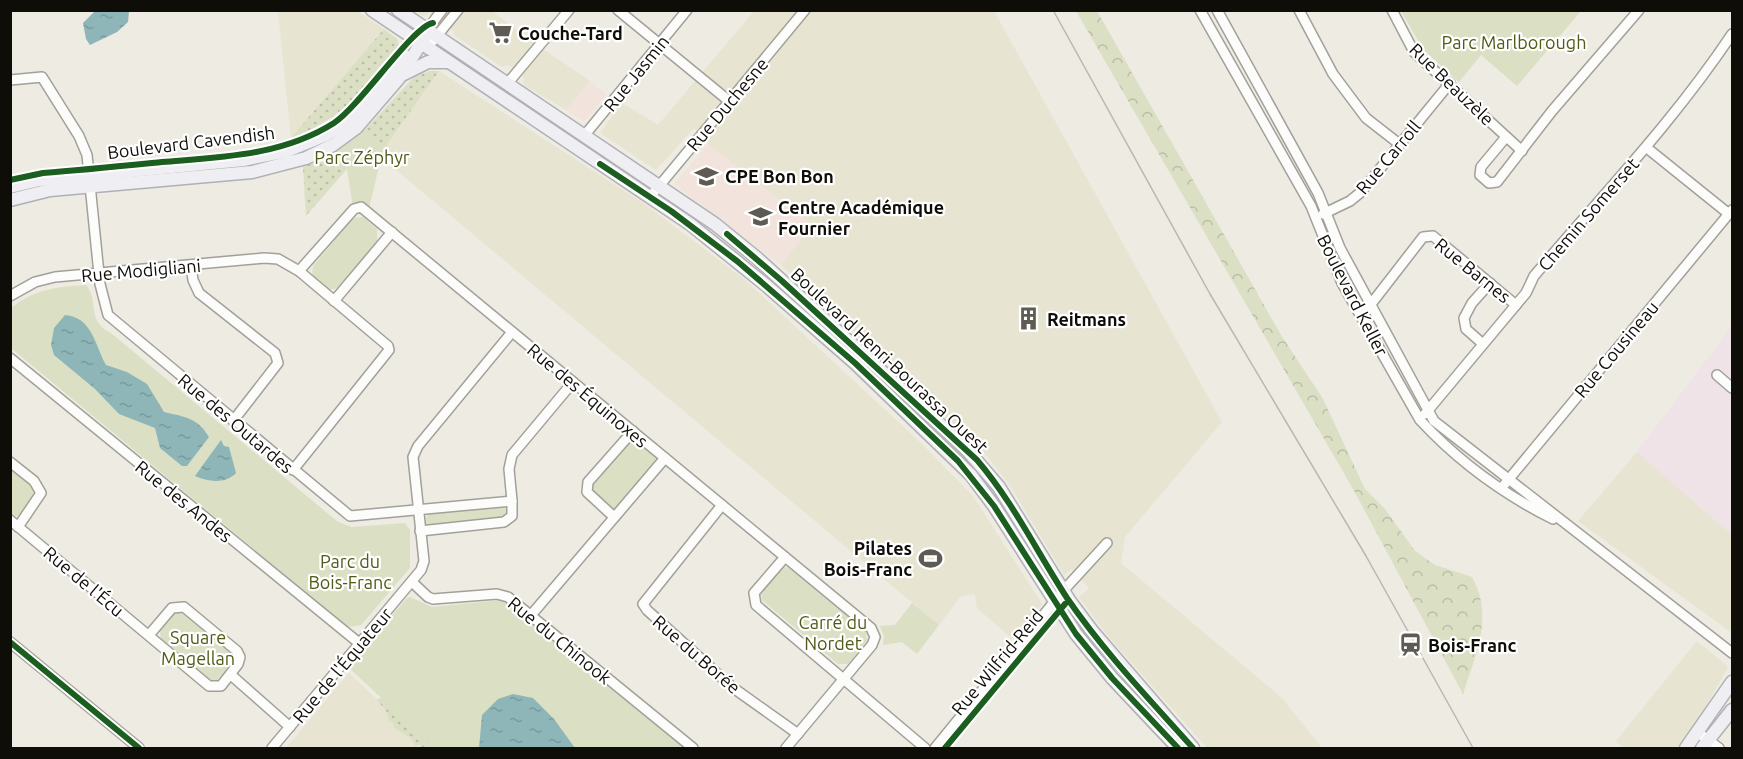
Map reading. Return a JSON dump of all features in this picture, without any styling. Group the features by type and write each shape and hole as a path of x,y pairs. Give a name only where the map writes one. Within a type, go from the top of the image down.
{"main road":[{"name":"Boulevard Henri-Bourassa Ouest","path":"372,10 650,197 707,237 767,285 958,461 994,506 1054,603 1103,668 1178,748"},
{"name":"Boulevard Henri-Bourassa Ouest","path":"398,10 659,185 757,258 968,451 1004,494 1064,591 1113,657 1193,748"},
{"path":"422,45 432,33"},
{"name":"Boulevard Cavendish","path":"10,187 39,180 91,181 243,173 299,161 328,148 351,133 399,78 422,45"},
{"name":"Boulevard Cavendish","path":"10,200 91,181 252,159 300,147 326,135 355,115 422,45"},
{"path":"399,78 425,63 448,62"},
{"path":"1686,748 1732,682"},
{"path":"1705,745 1732,710"}],"street":[{"path":"432,33 442,10"},
{"path":"432,33 458,10"},
{"path":"507,84 569,10"},
{"path":"618,10 729,101"},
{"name":"Rue Jasmin","path":"584,136 687,10"},
{"name":"Rue Duchesne","path":"650,197 805,10"},
{"name":"Boulevard Keller","path":"1200,10 1315,217 1342,283 1420,420 1437,439 1500,490 1565,525"},
{"name":"Boulevard Keller","path":"1217,10 1318,193 1340,248 1434,421 1565,525 1732,652"},
{"path":"1299,10 1333,74 1366,118 1398,143"},
{"name":"Rue Beauzèle","path":"1392,10 1414,52 1522,151"},
{"path":"1506,137 1481,167 1480,175 1489,183 1497,182 1551,112 1639,10"},
{"name":"Chemin Somerset","path":"1420,420 1526,293 1534,276 1647,148 1703,78 1732,34"},
{"name":"Rue des Outardes","path":"10,80 42,77 82,143 91,181 100,274 108,315 233,421 350,516 512,501"},
{"name":"Rue Carroll","path":"1315,217 1350,201 1361,192 1398,143 1450,83"},
{"path":"1647,148 1731,212"},
{"name":"Rue des Équinoxes","path":"299,271 354,209 361,207 871,628 875,637 872,645 845,678"},
{"name":"Rue Cousineau","path":"1500,490 1731,212"},
{"path":"334,301 392,232"},
{"name":"Rue Barnes","path":"1361,317 1423,237 1432,236 1516,305"},
{"name":"Rue Modigliani","path":"10,296 35,282 276,258 299,271"},
{"path":"191,266 193,280 200,293 275,353 278,363 233,421"},
{"path":"293,470 389,350 388,346 299,271"},
{"path":"1483,344 1466,329 1464,318 1472,303 1490,283"},
{"name":"Rue de l'Équateur","path":"272,748 412,582 424,561 413,457 418,446 512,332"},
{"name":"Rue des Andes","path":"10,358 359,643"},
{"path":"1717,375 1732,388"},
{"path":"420,531 504,522 512,516 509,469 512,455 573,382"},
{"path":"614,517 587,492 588,482 633,431"},
{"path":"532,614 665,458"},
{"name":"Rue de l'Écu","path":"10,462 34,481 41,493 14,524 209,687 221,686 231,675"},
{"name":"Rue du Borée","path":"722,505 643,604 732,687 798,734"},
{"name":"Rue Wilfrid-Reid","path":"935,748 1064,591 1107,543"},
{"path":"785,557 754,593 756,605 925,748"},
{"name":"Rue du Chinook","path":"412,582 433,599 503,595 532,614 693,748"},
{"path":"149,635 172,608 184,607 239,653 238,664 231,675 290,727"},
{"path":"10,642 139,748"},
{"path":"786,748 845,678"},
{"path":"1697,732 1705,745 1719,748"}],"shaded area":[{"path":"278,11 357,11 384,29 291,138"},
{"path":"415,11 492,11 590,81 566,110 524,85 523,76 509,65 502,67 454,35 454,31 429,13 424,16"},
{"path":"754,11 994,11 1222,422 1125,537 1121,563 1282,698 1322,748 1207,748 1108,636 1079,597 1089,588 1072,569 1064,575 1011,487 987,456 781,265 812,225 708,144 694,128 656,170 600,133 622,103 658,125"},
{"path":"439,71 646,205 744,279 922,444 973,496 1042,604 1013,639 977,608 975,594 961,596 939,625 382,158 383,150"},
{"path":"590,81 606,95 584,121 566,110"},
{"name":"Centre Académique Fournier","path":"708,144 812,225 781,265 674,184"},
{"path":"1732,326 1732,535 1637,452"},
{"path":"1637,452 1732,535 1732,633 1578,521"},
{"path":"1697,641 1728,667 1694,727 1679,748 1624,748 1616,741"},
{"path":"349,673 428,747 286,748"}],"green space":[{"path":"1076,11 1097,11 1281,335 1323,399 1365,489 1385,509 1415,551 1435,565 1472,577 1482,606 1481,635 1463,694 1352,487"},
{"name":"Parc Marlborough","path":"1401,11 1581,11 1517,86 1481,55 1459,82 1423,49"},
{"path":"384,29 397,39 399,46 376,75 339,112 309,131 291,138"},
{"path":"430,71 439,71 383,150 363,132 414,77"},
{"name":"Parc Zéphyr","path":"364,131 383,150 369,208 353,207 347,169 335,153"},
{"path":"335,153 347,169 306,216 303,167"},
{"path":"363,217 377,229 377,242 338,288 327,290 312,277 313,266 353,218"},
{"name":"Parc du Bois-Franc","path":"86,285 92,298 95,317 103,328 338,522 352,527 405,523 410,530 410,568 361,625 348,627 11,348 10,309 28,297 46,290"},
{"path":"633,431 665,458 614,517 596,502 588,482"},
{"path":"10,467 31,483 35,494 25,509 15,516 11,516"},
{"path":"502,506 506,509 507,517 426,526 425,521 428,514"},
{"name":"Carré du Nordet","path":"779,568 790,569 866,632 867,642 848,664 838,664 762,600 761,589"},
{"name":"Parc du Bois-Franc","path":"410,597 432,607 502,600 684,748 435,748 348,667"},
{"path":"912,603 939,625 917,654 902,642 883,645 884,636 880,626 895,625"},
{"name":"Square Magellan","path":"183,612 232,652 233,662 216,681 209,682 161,641 160,630 173,614"},
{"path":"389,692 440,743 431,748 421,748 421,745 415,746 411,738 394,728 393,722 389,722 387,712 377,700"}],"water":[{"path":"95,11 129,11 128,22 117,32 90,45 86,39 83,23"},
{"path":"65,315 74,317 87,326 106,365 127,372 147,384 164,412 190,419 205,431 209,437 187,466 182,466 160,448 155,428 119,414 95,389 54,355 51,345 54,328"},
{"path":"221,440 224,446 229,447 236,473 232,477 217,481 195,476"},
{"path":"513,694 533,698 554,719 575,748 479,748 482,715 498,699"}],"tram line":[{"path":"1053,10 1210,294 1366,556 1473,748"}],"cycle path":[{"path":"10,180 43,173 229,156 272,149 293,142 314,134 345,114 400,51 424,27 433,23"},
{"path":"600,164 671,211 737,261 855,363 958,461 994,506 1076,634 1112,678 1178,748"},
{"path":"727,234 782,281 977,460 1013,510 1081,618 1193,748"},
{"path":"945,748 1065,604"},
{"path":"10,642 139,748"}],"place":[{"name":"Couche-Tard","path":"500,33"},
{"name":"CPE Bon Bon","path":"707,176"},
{"name":"Centre Académique Fournier","path":"760,217"},
{"name":"Reitmans","path":"1029,319"},
{"name":"Pilates Bois-Franc","path":"930,558"},
{"name":"Bois-Franc","path":"1410,645"}]}
